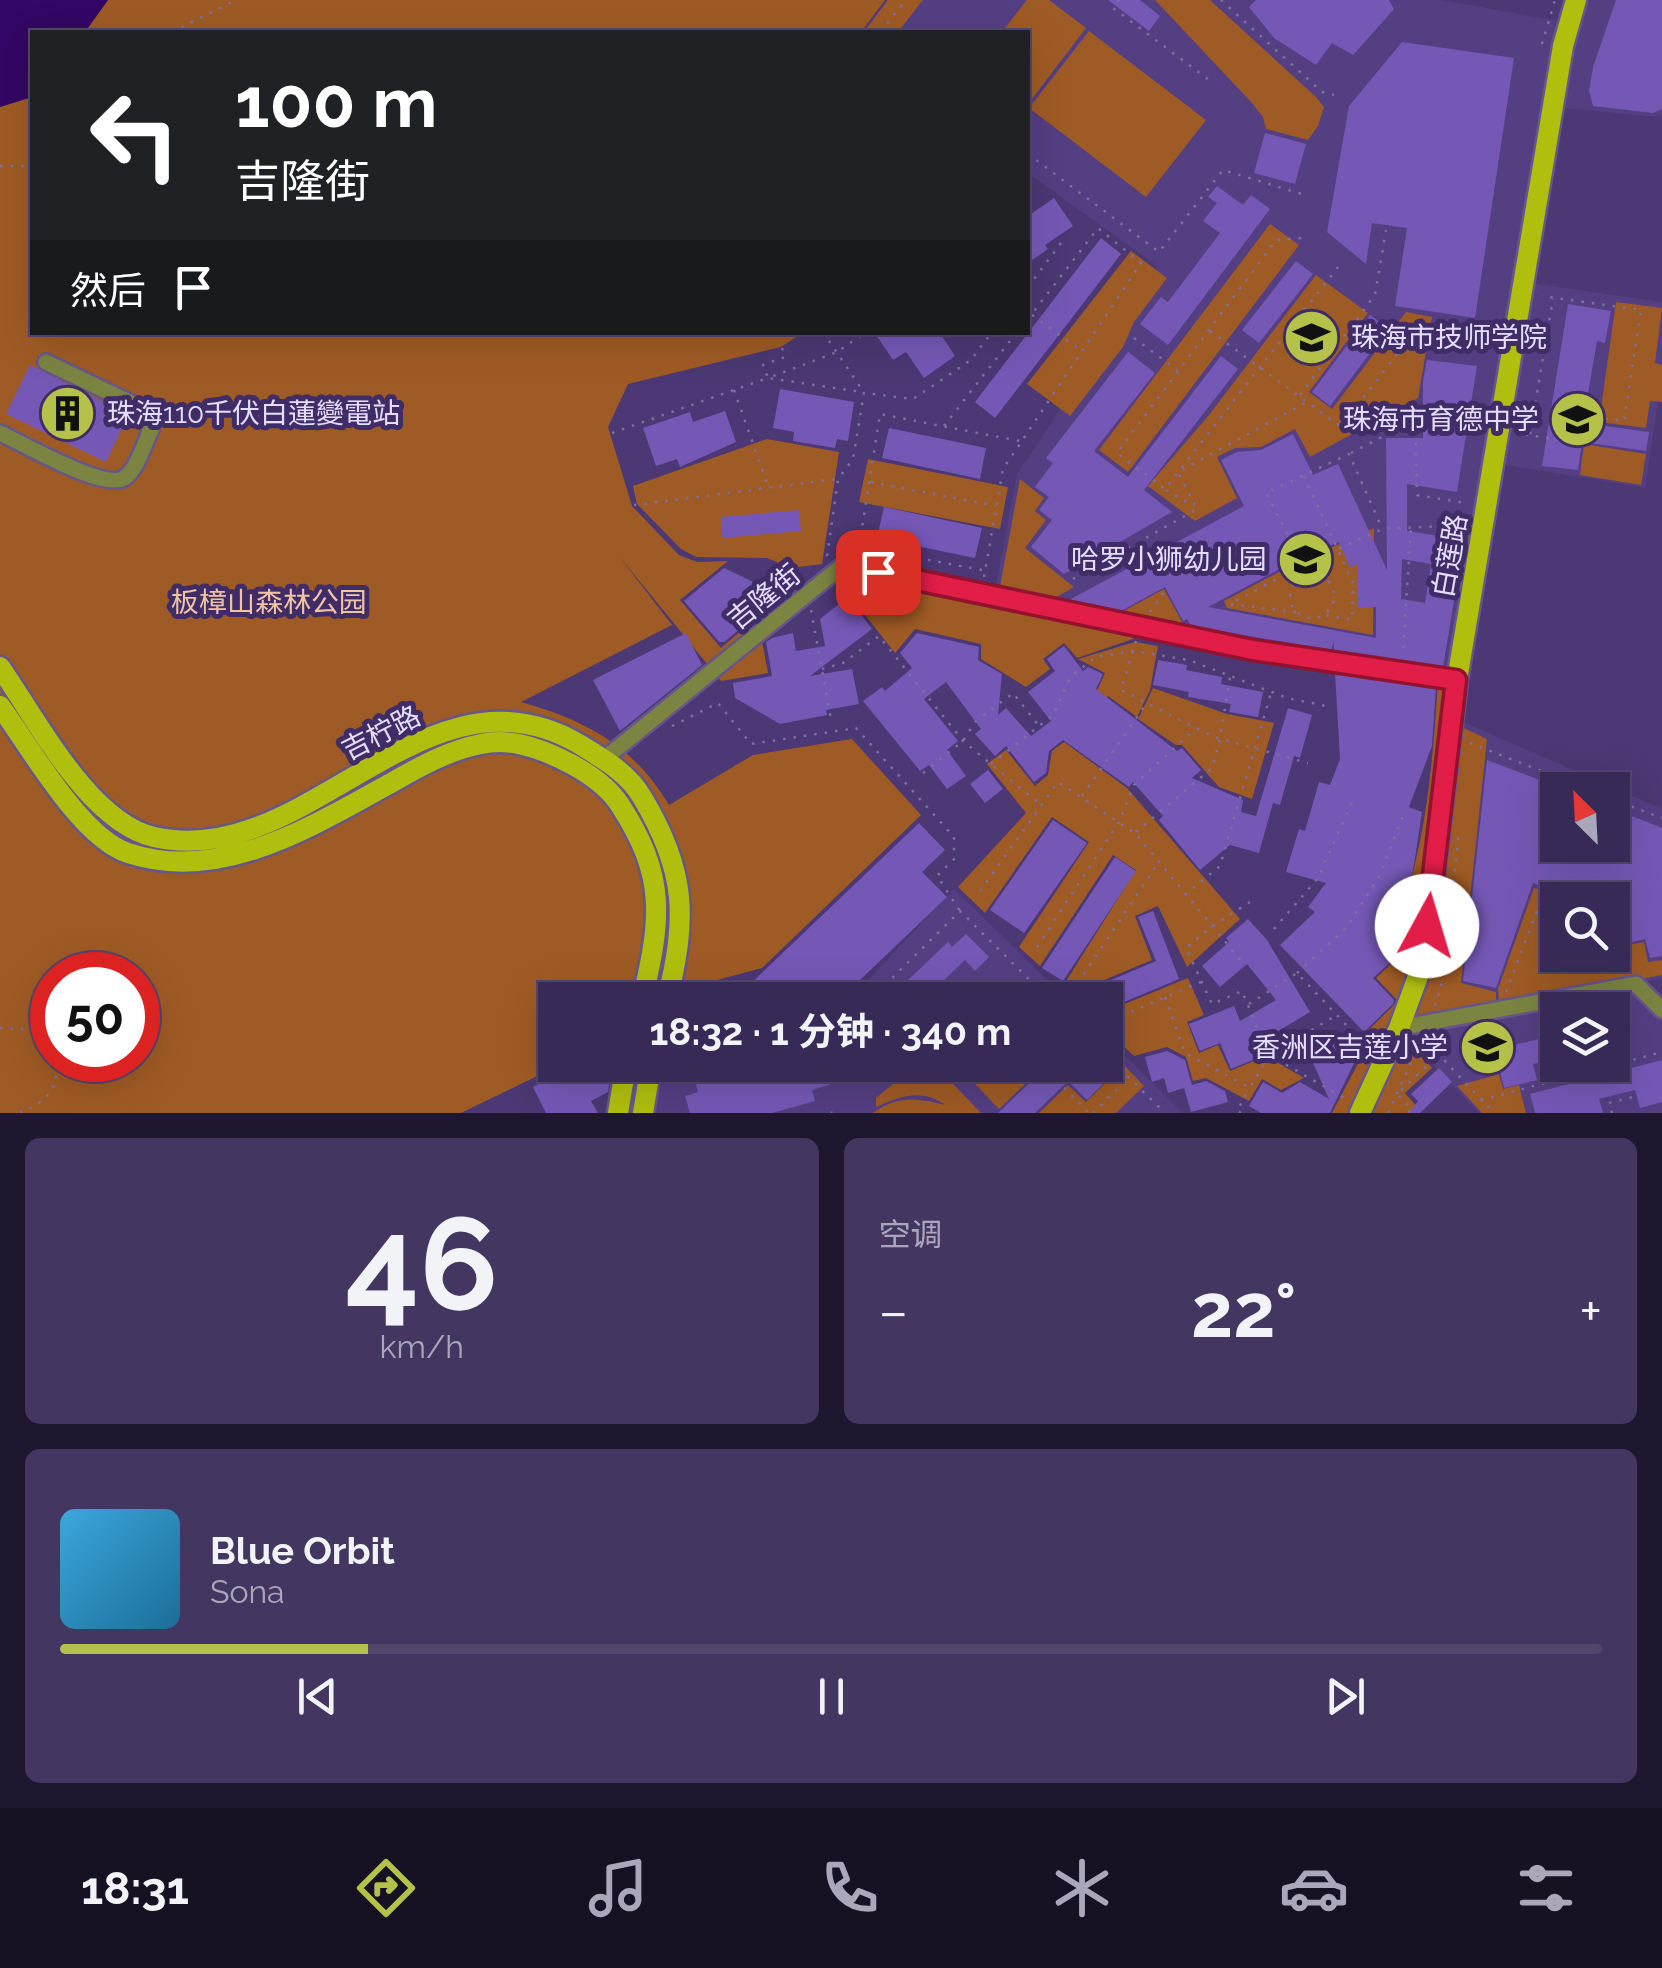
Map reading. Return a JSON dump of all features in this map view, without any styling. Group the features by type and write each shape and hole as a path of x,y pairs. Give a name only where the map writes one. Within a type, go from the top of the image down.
{"main road":[{"name":"白莲路","path":"1361,1110 1399,1028 1424,960 1456,680 1563,46 1576,0"},
{"name":"吉柠路","path":"0,667 90,797 131,830 156,838 190,840 260,826 448,730 503,721 538,726 572,740 604,759 635,786 673,860 681,895 681,925 670,982"},
{"name":"吉柠路","path":"0,706 86,825 125,852 159,860 220,858 256,848 300,832 426,763 482,743 527,745 546,752 572,764 615,797 633,824 654,872 656,932 646,982"},
{"path":"618,1113 623,1082"},
{"path":"643,1113 648,1082"}],"lane":[{"path":"0,433 96,478 116,481 128,476 151,430 133,404 46,362"},
{"name":"吉隆街","path":"604,759 843,565 1253,650 1456,680"},
{"path":"1399,1028 1636,984 1662,1010"}],"path":[{"path":"176,30 236,0"},
{"path":"882,30 905,0"},
{"path":"1119,0 1113,8 1209,80"},
{"path":"1542,44 1555,0"},
{"path":"1223,1 1322,92 1334,95"},
{"path":"1030,156 1158,252 1223,170 1305,195"},
{"path":"0,166 30,166"},
{"path":"981,594 1002,469 1082,352 1141,263 1098,228 1031,314 1082,352"},
{"path":"1299,396 1375,296 1386,230"},
{"path":"1197,508 1117,453 1276,240 1302,238"},
{"path":"1030,283 1061,243"},
{"path":"1165,489 1338,267"},
{"path":"1499,431 1583,444 1587,416 1624,421 1641,310 1522,292"},
{"path":"1530,436 1554,297"},
{"path":"1209,330 1341,428 1417,328"},
{"path":"825,335 864,392 854,459 838,479 825,567"},
{"path":"612,433 836,352 862,335"},
{"path":"768,378 913,399 971,360 990,335"},
{"path":"944,426 1014,335"},
{"path":"1134,338 1178,371"},
{"path":"768,378 763,364 785,357 782,348"},
{"path":"734,390 768,488"},
{"path":"1178,472 1307,402"},
{"path":"985,571 860,547 880,414 1021,442"},
{"path":"1303,565 1266,493 1415,420 1417,496 1467,503"},
{"path":"1349,454 1382,529"},
{"path":"1178,472 1197,508"},
{"path":"1303,475 1338,549 1352,583 1352,620 1324,615 1310,618 1296,612 1230,604 1303,565 1338,549 1382,529 1483,524"},
{"path":"634,505 838,479"},
{"path":"870,481 996,506"},
{"path":"1073,579 1197,508"},
{"path":"1403,648 1411,528"},
{"path":"1297,568 1302,576"},
{"path":"1296,612 1290,592 1302,576 1318,575 1330,583 1333,604 1324,615"},
{"path":"1163,593 1140,627 1121,690 1220,739 1308,763"},
{"path":"808,594 831,718"},
{"path":"822,668 843,663 878,636 963,741 1041,805"},
{"path":"991,764 1053,715 1071,676 1096,658 1133,651 1189,660 1271,692 1326,706"},
{"path":"1135,833 1212,768 1230,676"},
{"path":"1184,894 1220,866 1271,692"},
{"path":"923,773 963,741 974,722 1013,693 1039,726"},
{"path":"668,728 718,703 750,744 856,728 954,837 954,858 937,876 960,911 1032,982"},
{"path":"1081,797 1146,703"},
{"path":"1037,947 1119,822 1134,785 1196,728"},
{"path":"1469,743 1544,772"},
{"path":"980,891 1058,782 1135,833 1243,963"},
{"path":"1274,929 1318,878 1354,798"},
{"path":"1630,806 1662,818"},
{"path":"1248,1005 1297,973 1346,928 1380,878 1405,811"},
{"path":"1079,982 1158,862"},
{"path":"1250,902 1186,948 1212,1004 1242,991 1269,1055 1361,1110"},
{"path":"1506,1008 1505,987 1540,902"},
{"path":"888,982 960,911"},
{"path":"1297,973 1382,1064"},
{"path":"1123,1015 1202,982"},
{"path":"1164,998 1185,1052 1250,1088"},
{"path":"1241,1113 1238,1111 1269,1055 1337,1015"},
{"path":"0,1028 30,1028"},
{"path":"1399,1028 1432,1061 1398,1094 1412,1112"},
{"path":"1430,1044 1494,1113"},
{"path":"1630,1060 1662,1052"},
{"path":"1123,1071 1165,1113"},
{"path":"1059,1082 1091,1113 1130,1078"},
{"path":"20,1113 50,1095 55,1082"},
{"path":"1482,1100 1549,1082"},
{"path":"1612,1113 1609,1103 1633,1096"}],"shaded area":[{"path":"0,0 108,0 86,30 30,30 30,98 0,107"},
{"name":"珠海市技师学院","path":"886,0 1443,0 1569,23 1577,0 1662,0 1662,114 1656,117 1553,107 1524,282 1662,302 1662,374 1645,488 1493,463 1456,680 994,596 1017,474 1157,266 1030,174 1030,30 863,30"},
{"path":"1452,717 1578,772 1540,772 1540,862 1630,862 1630,795 1662,809 1662,978 1636,983 1662,1010 1662,1113 1479,1113 1399,1029"},
{"path":"954,889 1050,982 866,982"},
{"path":"1123,1054 1183,1113 644,1113 649,1082 660,1085 1123,1082"}],"green space":[{"path":"108,0 885,0 862,30 86,30"},
{"path":"888,0 923,0 900,30 866,30"},
{"path":"1027,0 1049,0 1086,28 1030,101 1030,30 1004,30"},
{"path":"1155,0 1210,0 1324,107 1308,140 1266,129 1263,117 1252,103"},
{"path":"1089,31 1206,120 1146,197 1030,107"},
{"name":"板樟山森林公园","path":"30,98 30,335 799,335 781,347 628,384 608,427 632,506 679,555 697,562 728,561 680,600 721,648 750,623 761,636 768,673 721,681 619,556 672,625 521,702 566,717 606,738 640,767 669,805 753,755 852,739 921,815 762,968 710,982 538,982 538,1076 461,1113 0,1113 0,107"},
{"path":"1270,224 1299,245 1128,472 1099,450"},
{"path":"1131,251 1167,278 1134,322 1123,347 1070,416 1027,384"},
{"path":"1316,275 1368,313 1309,392 1332,409 1406,312 1432,317 1418,398 1310,457 1295,429 1261,447 1235,448 1217,457 1237,498 1195,521 1148,486 1209,415"},
{"path":"1616,302 1662,308 1655,363 1662,365 1662,402 1650,401 1646,428 1599,422"},
{"path":"767,439 839,452 822,564 791,568 767,558 696,557 681,549 637,504 633,486"},
{"path":"1584,444 1646,454 1641,485 1580,475"},
{"path":"868,459 1008,487 1000,529 859,502"},
{"path":"1020,479 1044,498 1035,511 1046,520 1025,548 1074,587 1046,603 999,592"},
{"path":"1374,528 1373,635 1227,608 1224,601"},
{"path":"845,569 1136,628 1133,639 1077,658 1064,643 1043,659 1050,669 1026,687 981,659 981,644 915,629 895,653 835,577"},
{"path":"1164,589 1188,633 1111,618"},
{"path":"1135,642 1158,646 1150,690 1137,717 1108,696 1092,719 1086,715 1105,673 1078,659"},
{"path":"1438,680 1454,683 1421,960 1357,1113 1332,1113 1362,1056 1349,1049 1398,1001 1376,978 1397,958 1413,922 1400,914 1423,828"},
{"path":"1153,688 1227,714 1274,723 1252,799 1219,787 1182,745 1176,745 1138,719"},
{"path":"1457,725 1487,739 1461,983 1496,992 1496,1006 1406,1024"},
{"path":"1064,742 1127,788 1240,919 1187,967 1158,906 1135,916 1152,960 1100,982 1066,982 1136,870 1113,855 1040,966 1019,947 1089,842 1052,817 985,913 958,887 1026,813 987,764 1006,750 1035,786 1048,775 1052,751"},
{"path":"1534,888 1540,890 1540,972 1630,972 1630,945 1644,942 1648,962 1662,960 1662,975 1570,992 1540,992 1540,997 1499,1005 1498,989"},
{"path":"1188,978 1204,1015 1187,1022 1199,1053 1218,1045 1230,1071 1266,1056 1304,1078 1281,1090 1262,1079 1249,1101 1206,1078 1193,1081 1186,1057 1167,1047 1134,1056 1123,1046 1123,1005"},
{"path":"1402,1035 1432,1068 1405,1093 1419,1109 1415,1113 1365,1113"},
{"path":"1123,1066 1144,1086 1116,1113 1039,1113 1068,1085 1086,1102 1107,1082 1123,1082"},
{"path":"1499,1074 1503,1089 1519,1085 1526,1113 1482,1113 1457,1086"},
{"path":"895,1082 951,1082 981,1113 873,1113 891,1103 908,1100 945,1105 920,1095 876,1107 876,1098"},
{"path":"973,1082 1027,1082 999,1109"}],"building":[{"path":"1108,0 1140,0 1160,16 1149,31"},
{"path":"1256,0 1389,0 1394,9 1353,55 1332,43 1316,65 1274,38 1249,7"},
{"path":"1616,0 1662,0 1662,109 1653,113 1593,106 1589,91 1593,67"},
{"path":"1402,42 1514,58 1475,318 1395,306 1407,228 1372,223 1366,264 1327,232 1349,106"},
{"path":"1265,133 1306,144 1295,184 1254,173"},
{"path":"1217,186 1243,205 1251,195 1270,209 1168,345 1140,324 1161,297 1168,302 1220,233 1203,221 1217,203 1208,197"},
{"path":"1054,198 1073,226 1045,245 1048,249 1030,262 1030,215"},
{"path":"1101,238 1121,254 995,418 975,402"},
{"path":"1296,261 1313,274 1259,343 1242,330"},
{"path":"1568,304 1611,311 1605,343 1597,341 1583,423 1649,432 1646,451 1582,442 1578,470 1542,466"},
{"path":"1370,315 1386,327 1386,332 1330,406 1312,392"},
{"path":"876,335 941,335 955,356 924,378 906,352 893,360"},
{"path":"1128,352 1155,373 1094,451 1128,477 1221,356 1238,369 1144,490 1172,512 1064,574 1031,547 1052,520 1039,510 1049,497 1035,487 1053,463 1046,458"},
{"path":"1427,360 1477,366 1457,492 1407,484 1407,531 1464,540 1443,667 1334,651 1334,642 1331,650 1191,626 1187,619 1183,621 1165,587 1121,611 1069,600 1244,506 1221,460 1237,452 1261,450 1293,434 1313,475 1338,464 1387,570 1386,438 1423,438","holes":["1339,542 1350,568 1358,564 1357,607 1376,607 1376,638 1208,607 1302,557","1402,559 1431,564 1425,603 1401,599"]},
{"name":"珠海110千伏白蓮變電站","path":"30,365 128,416 106,462 6,414"},
{"path":"780,389 854,402 848,441 837,439 835,448 793,441 794,432 773,428"},
{"path":"725,411 736,442 680,467 677,459 656,466 643,428 690,412 693,422"},
{"path":"889,428 986,448 980,479 882,458"},
{"path":"884,507 982,528 975,558 877,538"},
{"path":"799,510 801,531 722,538 721,517"},
{"path":"724,568 766,588 766,608 719,642 684,601"},
{"path":"848,597 872,629 810,676 852,669 859,704 780,724 735,698 733,683 772,676 766,642 772,638 793,633 796,651 825,646 820,619"},
{"path":"686,633 702,665 620,731 593,680"},
{"path":"917,633 979,647 978,660 1002,674 998,715 1006,708 1031,736 1051,721 1028,692 1055,671 1047,659 1064,646 1083,671 1088,667 1103,674 1096,689 1177,751 1182,748 1201,770 1192,778 1243,800 1241,812 1256,816 1288,708 1312,715 1300,758 1294,756 1280,805 1273,803 1259,853 1230,845 1200,870 1159,820 1163,816 1133,782 1129,787 1063,740 1049,751 1046,773 1034,782 1006,746 995,756 975,734 981,729 946,682 924,699 958,741 947,750 966,776 947,789 929,765 920,771 863,701 882,687 885,691 912,668 900,653"},
{"path":"1158,660 1222,677 1221,684 1263,692 1258,717 1229,712 1231,704 1188,697 1189,692 1153,685"},
{"path":"1335,673 1436,688 1432,746 1409,807 1422,812 1413,871 1397,915 1411,923 1394,959 1373,978 1394,1000 1393,1004 1364,1032 1280,945 1315,912 1308,907 1326,883 1286,872 1299,829 1305,831 1319,782 1330,785 1340,759"},
{"path":"1487,760 1540,780 1540,862 1630,862 1630,815 1662,828 1662,956 1650,958 1645,939 1630,942 1630,882 1540,882 1540,886 1533,883 1496,988 1463,981"},
{"path":"988,770 1003,789 985,803 970,784"},
{"path":"1053,820 1087,843 1024,933 990,910"},
{"path":"919,823 945,850 922,872 947,897 858,982 752,982"},
{"path":"1115,857 1136,871 1063,981 1042,968"},
{"path":"1153,911 1179,979 1123,1002 1123,982 1106,982 1156,961 1138,917"},
{"path":"1248,919 1267,940 1310,1012 1255,1045 1260,1057 1231,1069 1220,1043 1200,1051 1189,1024 1234,1006 1240,1021 1276,1000 1247,964 1220,987 1202,966"},
{"path":"966,934 989,957 975,971 965,960 942,982 906,982 948,942 952,947"},
{"path":"1324,1039 1358,1055 1330,1113 1261,1113 1249,1106 1263,1082 1282,1093 1300,1082 1329,1099 1306,1047"},
{"path":"1540,1039 1540,1063 1533,1064 1537,1080 1504,1088 1500,1071 1481,1076 1476,1054"},
{"path":"1167,1051 1185,1060 1192,1085 1206,1081 1225,1091 1228,1102 1191,1112 1184,1088 1168,1093 1164,1078 1152,1082 1145,1057"},
{"path":"1662,1060 1662,1102 1640,1108 1635,1090 1599,1099 1603,1113 1535,1113 1530,1094 1577,1082 1630,1082 1630,1068"},
{"path":"1439,1068 1452,1082 1420,1113 1409,1113 1418,1101 1411,1094"},
{"path":"543,1082 610,1082 608,1092 591,1101 598,1113 546,1113 533,1087"},
{"path":"695,1082 836,1082 812,1090 815,1101 772,1113 690,1113 685,1096 698,1092"},
{"path":"1030,1082 1067,1082 1035,1113 998,1113"},
{"path":"1069,1082 1105,1082 1087,1100"}],"place":[{"name":"珠海市技师学院","path":"1312,337"},
{"name":"珠海110千伏白蓮變電站","path":"68,413"},
{"name":"珠海市育德中学","path":"1578,419"},
{"name":"哈罗小狮幼儿园","path":"1306,559"},
{"name":"香洲区吉莲小学","path":"1487,1047"}],"route":[{"path":"878,572 1253,650 1456,680 1427,926"}]}
